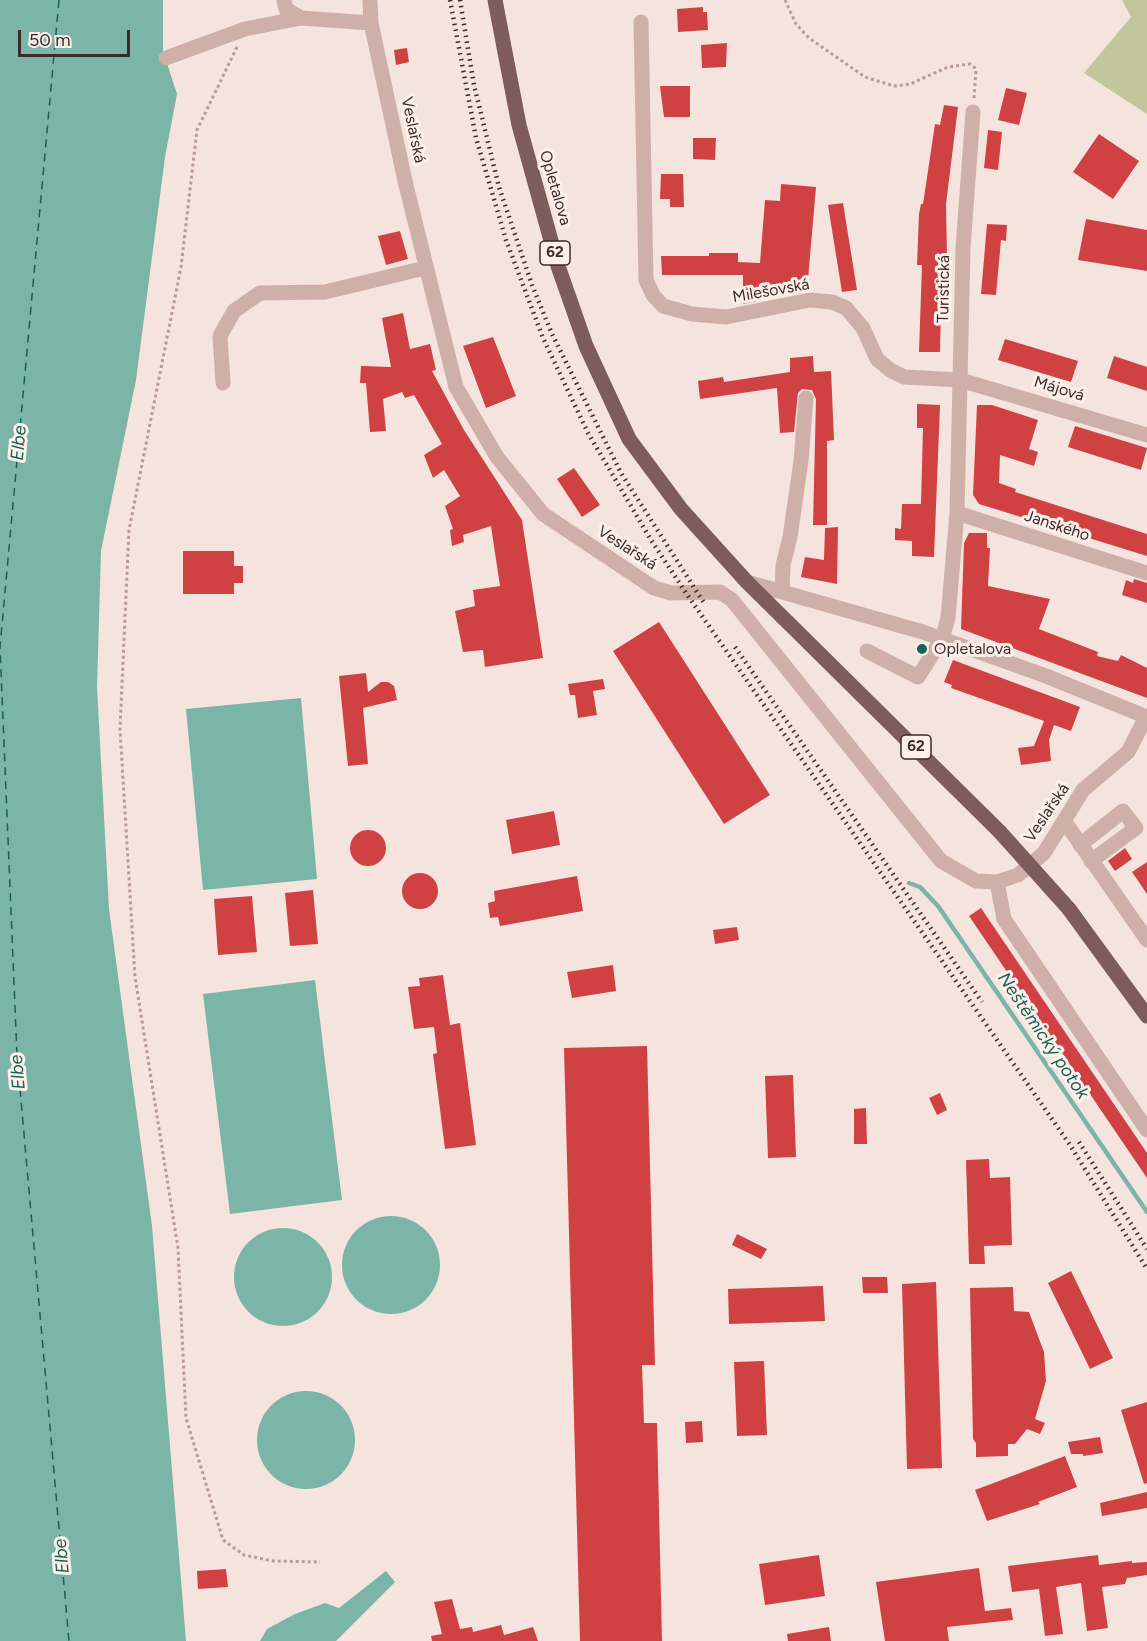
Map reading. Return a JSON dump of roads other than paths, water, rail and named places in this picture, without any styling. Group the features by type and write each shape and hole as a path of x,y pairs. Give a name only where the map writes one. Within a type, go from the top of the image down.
{"main road":[{"name":"Opletalova","path":"495,0 534,185 586,346 629,439 681,509 747,582 1000,832 1069,909 1147,1016"}],"street":[{"path":"284,0 286,9 301,18"},
{"name":"Veslařská","path":"370,0 371,23 425,268 456,387 497,458 543,514 654,588 671,592 720,592 732,600 941,861 976,880 997,882 1018,875 1044,853 1083,790 1128,752 1147,718"},
{"path":"166,58 245,29 301,18 371,23"},
{"name":"Milešovská","path":"640,22 646,280 653,295 663,306 675,310 726,317 810,300 832,303 846,308 863,328 877,359 890,370 904,377 960,380"},
{"name":"Turistická","path":"867,651 918,677 942,639 948,618 957,513 963,248 973,112"},
{"path":"223,383 220,336 234,311 260,293 325,292 425,268"},
{"name":"Májová","path":"960,380 1147,435"},
{"path":"782,592 783,565 790,537 801,461 806,398"},
{"name":"Janského","path":"957,513 1147,573"},
{"path":"747,582 942,639 1046,676 1147,718"},
{"path":"1080,844 1123,811 1136,828 1091,861"},
{"path":"1065,822 1147,940"},
{"path":"997,882 1004,919 1147,1130"}],"water":[{"name":"Elbe","path":"0,0 163,0 163,51 177,94 165,157 136,380 101,551 97,687 109,909 152,1226 186,1641 0,1641"},
{"path":"301,698 317,879 203,890 186,709"},
{"path":"315,980 342,1200 230,1214 203,994"},
{"path":"391,1216 410,1220 425,1231 436,1246 440,1265 436,1284 425,1299 410,1310 391,1314 372,1310 357,1299 346,1284 342,1265 346,1246 357,1231 372,1220"},
{"path":"283,1228 293,1229 310,1236 324,1250 331,1267 331,1287 324,1304 310,1318 293,1325 283,1326 273,1325 256,1318 242,1304 235,1287 234,1277 235,1267 242,1250 256,1236 273,1229"},
{"path":"306,1391 325,1395 340,1406 351,1421 355,1440 351,1459 340,1474 325,1485 306,1489 287,1485 272,1474 261,1459 257,1440 261,1421 272,1406 287,1395"},
{"path":"386,1571 395,1582 336,1641 260,1641 267,1629 295,1614 325,1603 339,1608"}],"waterway":[{"name":"Neštěmický potok","path":"909,883 920,887 938,906 1147,1212"}],"railway":[{"path":"450,0 476,138 506,240 543,338 588,433 651,540 686,593 1070,1145 1147,1269"},
{"path":"460,0 474,85 499,187 532,285 552,334 621,473 704,603"},
{"path":"735,647 982,1002"},
{"path":"1079,1142 1147,1249"}],"place":[{"name":"Opletalova","path":"922,649"}]}
